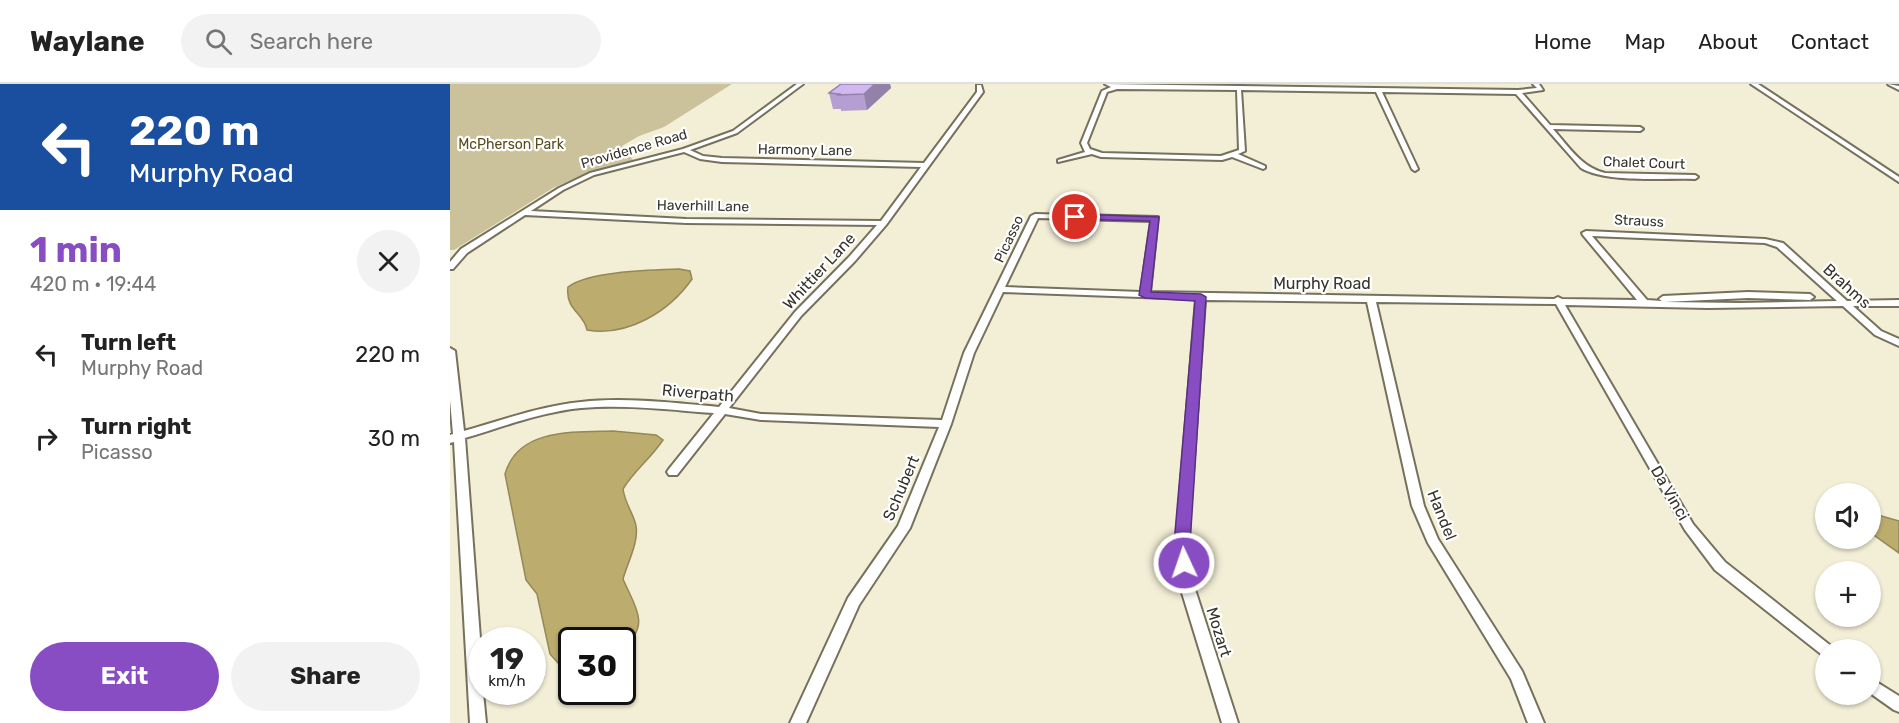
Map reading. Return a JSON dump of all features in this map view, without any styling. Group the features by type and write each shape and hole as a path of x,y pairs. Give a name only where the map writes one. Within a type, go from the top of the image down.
{"street":[{"name":"Providence Road","path":"450,267 464,250 561,189 592,174 685,150 735,132 800,84"},
{"path":"1108,84 1116,87"},
{"path":"1240,87 1242,151 1234,155 1222,158 1101,156 1087,150 1084,143 1105,91 1116,87 1240,87 1518,92 1541,89 1536,84"},
{"path":"1754,84 1899,180"},
{"path":"1891,84 1899,88"},
{"name":"Whittier Lane","path":"673,472 798,314 852,260 883,223 980,92 979,86"},
{"path":"1378,90 1415,169"},
{"path":"1518,92 1549,127 1640,129"},
{"name":"Chalet Court","path":"1549,127 1583,167 1592,172 1605,175 1695,177"},
{"name":"Harmony Lane","path":"685,150 692,156 735,161 926,165"},
{"path":"1060,161 1091,152"},
{"path":"1234,155 1263,167"},
{"name":"Haverhill Lane","path":"522,213 686,220 883,223"},
{"name":"Picasso","path":"1000,289 1035,216 1155,219 1145,295"},
{"name":"Strauss","path":"1644,303 1586,233 1765,241 1780,245"},
{"name":"Brahms","path":"1780,245 1878,333 1899,343"},
{"name":"Murphy Road","path":"1000,289 1201,297 1558,300 1694,307 1842,302 1899,303"},
{"name":"Schubert","path":"798,723 853,602 904,528 946,424 969,353 1000,289"},
{"name":"Mozart","path":"1201,297 1182,544 1186,583 1230,723"},
{"name":"Handel","path":"1371,298 1418,506 1432,540 1517,676 1536,723"},
{"name":"Da Vinci","path":"1558,300 1689,527 1720,566 1815,641"},
{"path":"450,351 478,723"},
{"name":"Riverpath","path":"455,437 531,415 580,405 635,404 722,410 761,417 946,424"},
{"path":"1881,692 1899,705"}],"green space":[{"name":"McPherson Park","path":"450,84 732,84 664,127 639,136 622,146 633,160 587,173 553,188 454,250 450,250"}],"shaded area":[{"path":"679,269 690,271 692,279 683,291 672,302 646,320 632,326 617,330 587,330 569,301 568,287 590,278 621,272"},
{"path":"613,431 656,435 663,440 623,489 636,526 634,546 623,579 638,615 637,631 636,627 558,627 558,663 550,654 546,627 537,594 526,580 505,474 512,459 522,448 535,440 565,433"},
{"path":"1881,516 1899,521 1899,553 1881,540"}],"building":[{"path":"841,84 875,84 864,94 829,93"}],"route":[{"path":"1075,217 1155,219 1145,295 1201,297 1182,544 1184,563"}]}
